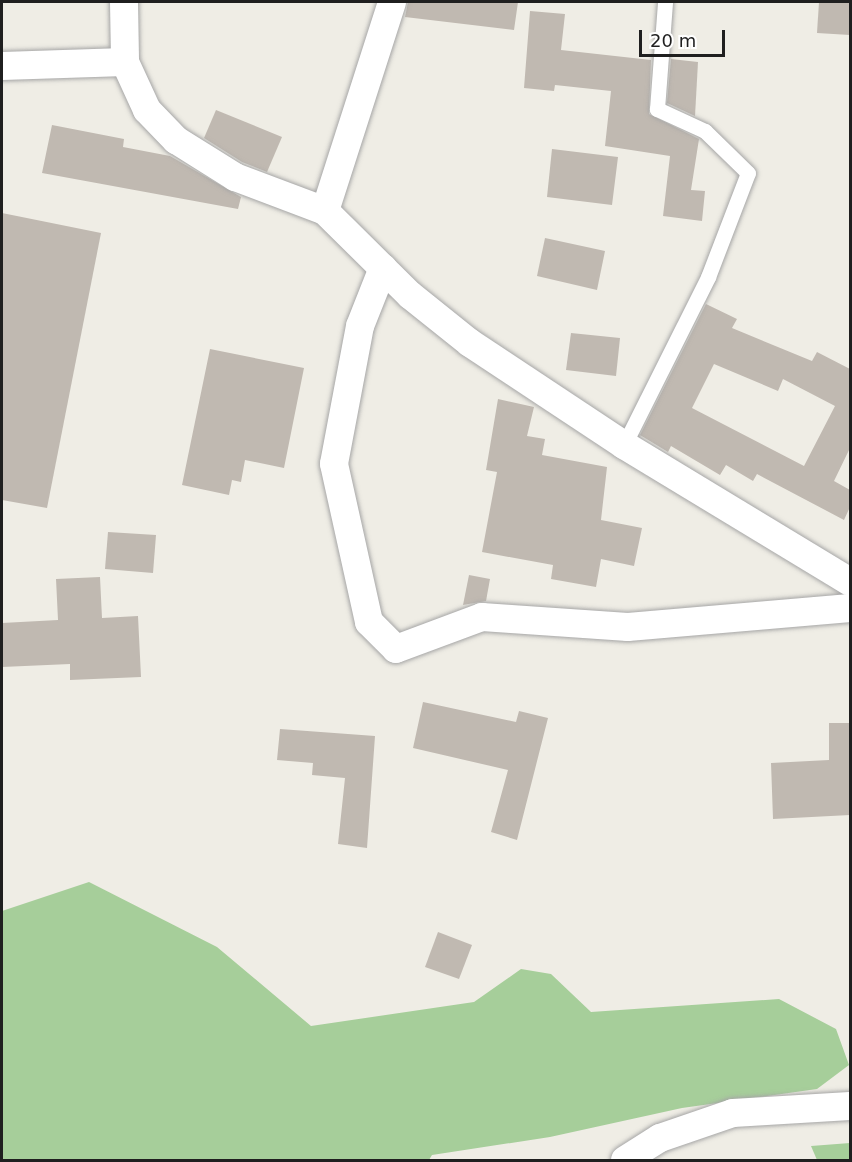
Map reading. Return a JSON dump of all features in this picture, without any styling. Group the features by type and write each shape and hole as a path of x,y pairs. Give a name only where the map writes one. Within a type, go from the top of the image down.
{"street":[{"path":"124,2 125,62 147,110 176,140 235,177 325,211 383,268 470,343 624,445 850,582"},
{"path":"325,211 392,2"},
{"path":"2,66 125,62"},
{"path":"383,268 360,326 334,464 369,622 396,649 482,617 628,627 850,608"},
{"path":"625,1161 660,1138 733,1113 850,1106"}],"lane":[{"path":"624,445 708,277 748,173 705,131 657,110 665,2"}],"green space":[{"path":"89,882 217,947 311,1026 474,1002 521,969 551,974 591,1012 779,999 836,1029 849,1065 817,1089 682,1108 550,1137 432,1155 429,1160 2,1160 2,911"},
{"path":"850,1143 850,1160 817,1160 811,1146"}],"building":[{"path":"408,2 518,2 514,30 405,17"},
{"path":"819,2 850,2 850,35 817,33"},
{"path":"530,11 565,14 561,50 651,60 649,114 699,139 691,190 705,191 702,221 663,216 670,156 605,146 611,91 555,85 554,91 524,88"},
{"path":"671,59 698,62 695,116 667,103"},
{"path":"216,110 282,137 267,172 242,162 204,138"},
{"path":"52,125 124,139 123,147 170,156 241,197 238,209 42,173"},
{"path":"552,149 618,157 612,205 547,197"},
{"path":"2,213 101,233 47,508 2,500"},
{"path":"545,238 605,251 597,290 537,276"},
{"path":"706,304 737,319 732,328 812,361 817,352 850,369 850,448 834,481 850,490 850,507 844,520 757,474 753,481 726,465 720,475 671,446 668,452 640,435","holes":["714,364 778,391 783,379 835,406 804,466 692,408"]},
{"path":"571,333 620,338 616,376 566,370"},
{"path":"210,349 304,368 284,468 245,460 241,482 232,480 229,495 182,485"},
{"path":"498,399 534,407 527,436 545,439 542,455 607,467 601,520 642,528 634,566 601,559 596,587 551,579 553,565 482,552 497,472 486,470"},
{"path":"108,532 156,535 153,573 105,569"},
{"path":"469,575 490,579 486,601 463,605"},
{"path":"100,577 102,618 138,616 141,677 70,680 70,664 2,667 2,623 58,620 56,579"},
{"path":"423,702 516,722 519,711 548,718 517,840 491,832 508,770 413,748"},
{"path":"829,723 850,723 850,815 773,819 771,763 829,760"},
{"path":"280,729 375,736 367,848 338,844 345,778 312,775 313,763 277,760"},
{"path":"438,932 472,945 459,979 425,967"}]}
